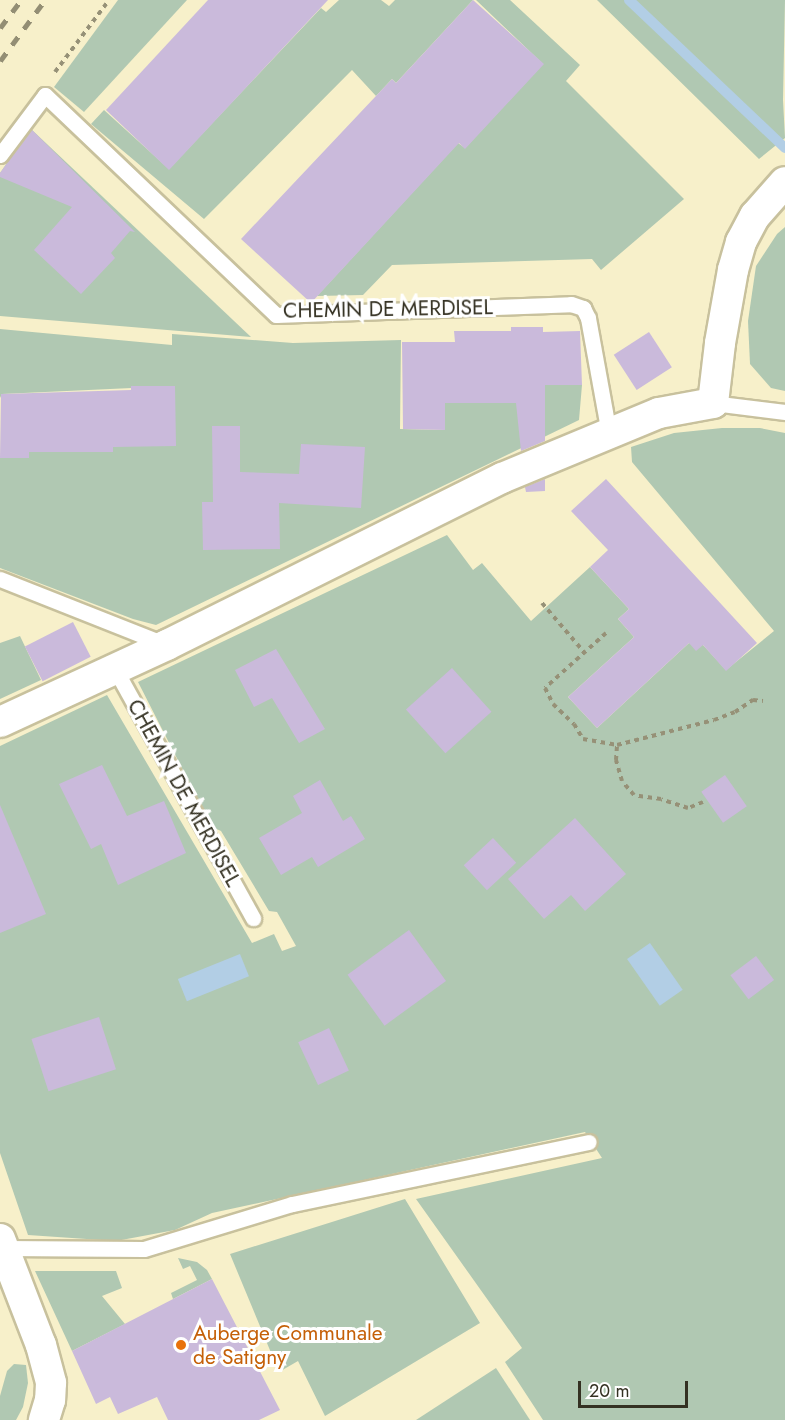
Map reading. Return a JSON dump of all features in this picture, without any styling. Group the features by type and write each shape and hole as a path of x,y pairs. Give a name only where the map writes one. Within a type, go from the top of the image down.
{"street":[{"path":"0,722 167,645 502,478 671,410 713,403 720,343 733,270 741,242 755,216 785,182"},
{"path":"2,1244 41,1345 51,1383 50,1400 44,1420"}],"lane":[{"path":"0,155 45,95"},
{"name":"CHEMIN DE MERDISEL","path":"45,95 276,315 571,304 583,308 588,318 609,434"},
{"path":"713,403 785,412"},
{"path":"0,579 167,645"},
{"name":"CHEMIN DE MERDISEL","path":"115,669 253,918"},
{"path":"2,1244 144,1249 292,1204 589,1142"}],"path":[{"path":"45,95 56,70 109,0"},
{"path":"542,603 584,652"},
{"path":"606,633 545,688 553,705 574,724 583,739 617,745 714,720 735,712 753,700 763,701"},
{"path":"617,745 616,760 622,781 634,795 661,799 688,808 702,802"}],"green space":[{"path":"118,0 187,0 84,112 54,87"},
{"path":"339,0 381,0 389,6 395,0 473,0 396,83 392,79 376,96 352,70 204,219 91,124 104,110 169,169 321,8 326,12"},
{"path":"476,0 510,0 580,65 566,81 684,199 601,270 592,259 392,265 363,295 317,296 458,143 465,148 543,64"},
{"path":"597,0 785,0 783,100 785,138 759,159"},
{"path":"31,129 251,337 0,316 0,173"},
{"path":"785,227 785,391 771,388 750,364 748,321 756,266 777,234"},
{"path":"0,329 172,345 172,334 293,343 401,340 400,429 445,430 445,403 485,403 518,385 582,385 579,420 156,625 133,619 0,568 0,458 29,458 29,452 112,452 113,447 175,436 175,386 2,394 0,398"},
{"path":"722,428 760,428 785,433 785,1420 543,1420 505,1362 522,1348 416,1199 602,1158 585,1132 212,1213 175,1230 116,1241 28,1235 0,1153 0,746 107,695 252,943 274,934 282,951 296,946 277,912 269,911 221,831 212,827 138,682 447,535 473,570 482,563 531,621 590,567 629,609 618,619 634,637 568,697 597,728 689,643 703,645 726,670 774,631 632,462 631,447 674,433"},
{"path":"20,636 41,680 0,699 0,643"},
{"path":"405,1199 480,1323 325,1416 298,1361 279,1372 230,1254"},
{"path":"178,1258 197,1262 207,1270 212,1279 173,1299 171,1293 197,1280 190,1266 183,1269"},
{"path":"35,1271 116,1271 122,1288 102,1296 125,1324 72,1351"},
{"path":"14,1364 26,1365 28,1383 23,1407 16,1420 0,1420 0,1396 7,1371"},
{"path":"496,1368 530,1420 416,1420"}],"water":[{"path":"650,943 683,990 660,1006 627,959"},
{"path":"240,954 249,976 187,1001 178,979"}],"building":[{"path":"208,0 328,0 169,170 106,110"},
{"path":"473,0 544,64 465,149 459,143 311,303 241,239 392,79 396,83"},
{"path":"31,129 135,232 130,231 111,253 115,258 81,294 34,250 72,207 0,177 0,173"},
{"path":"511,327 543,327 543,332 580,331 582,385 545,385 545,441 521,451 516,403 445,403 445,430 403,429 402,342 455,342 454,331 511,331"},
{"path":"649,332 672,367 637,390 614,355"},
{"path":"131,386 175,386 176,446 113,447 113,452 29,452 29,458 0,458 1,394 131,390"},
{"path":"212,426 240,426 240,472 299,474 301,444 365,447 361,508 279,503 280,549 203,550 202,502 213,502"},
{"path":"545,479 545,491 526,492 525,487"},
{"path":"606,479 757,643 726,671 703,645 696,651 689,643 597,728 568,697 634,637 618,619 629,609 590,567 608,550 571,511"},
{"path":"73,622 91,657 43,681 25,647"},
{"path":"276,649 325,729 299,743 272,698 254,707 235,670"},
{"path":"452,668 491,712 445,753 406,709"},
{"path":"102,765 127,816 164,801 186,853 118,885 101,844 91,849 59,784"},
{"path":"725,775 747,806 723,823 701,792"},
{"path":"320,780 343,821 351,816 365,839 318,867 312,857 281,875 259,838 302,813 293,796"},
{"path":"0,805 46,914 0,933"},
{"path":"575,818 626,874 585,911 571,895 544,919 508,879"},
{"path":"493,838 516,863 487,890 464,865"},
{"path":"409,930 446,981 385,1026 348,975"},
{"path":"756,956 774,980 748,999 730,975"},
{"path":"99,1017 116,1069 48,1091 31,1039"},
{"path":"329,1028 349,1071 318,1085 298,1042"},
{"path":"212,1279 280,1410 259,1420 168,1420 157,1397 118,1414 110,1397 96,1404 72,1351"}],"waterway":[{"path":"629,0 785,148"}],"railway":[{"path":"0,28 21,0"},
{"path":"0,61 45,0"}],"place":[{"name":"Auberge Communale de Satigny","path":"181,1345"}]}
